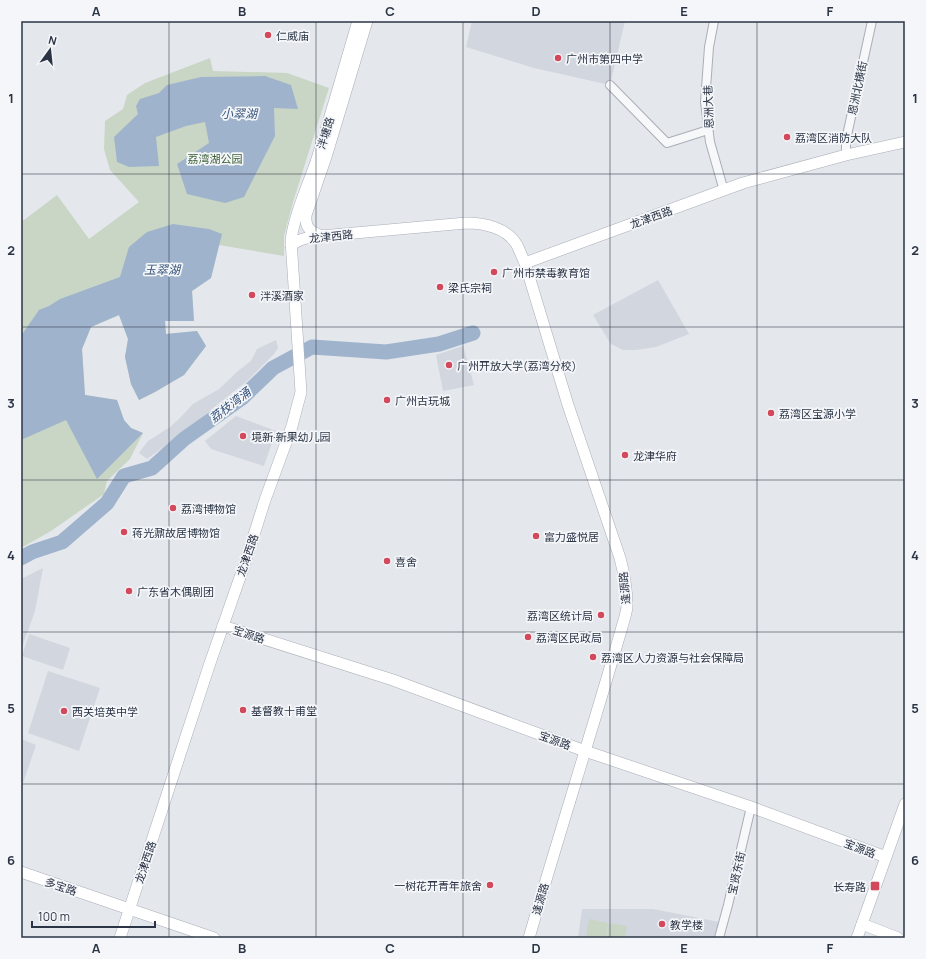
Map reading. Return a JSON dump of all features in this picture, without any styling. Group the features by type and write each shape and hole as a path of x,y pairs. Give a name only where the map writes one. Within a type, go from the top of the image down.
{"street":[{"name":"泮塘路","path":"294,243 291,240 292,230 327,126 358,21"},
{"path":"294,243 306,215 368,21"},
{"name":"恩洲大巷","path":"714,21 709,47 705,102 710,142 724,191"},
{"name":"恩洲北横街","path":"846,155 846,140 872,21"},
{"path":"610,85 667,143 708,130"},
{"name":"龙津西路","path":"120,938 209,666 265,500 292,426 301,392 292,257 294,243 310,237 477,223 491,226 507,234 516,244 525,263 743,183 846,155 905,142"},
{"path":"306,215 305,222 308,228 312,232 326,236"},
{"name":"逢源路","path":"525,263 568,405 620,558 624,575 627,604 626,613 529,938"},
{"name":"宝源路","path":"223,626 393,680 585,751 751,808 886,857"},
{"path":"857,938 905,804"},
{"name":"宝贤东街","path":"719,938 751,808"},
{"name":"多宝路","path":"21,872 214,938"},
{"path":"862,924 898,938"}],"shaded area":[{"name":"广州市第四中学","path":"472,21 625,21 610,85 534,68 466,47"},
{"path":"658,280 689,334 656,347 636,350 623,350 611,344 593,315"},
{"path":"276,340 278,348 274,354 246,382 187,430 147,459 139,453 148,441 170,427 193,404 219,389 251,361 257,349"},
{"path":"463,346 474,385 443,391 436,355"},
{"name":"境新·新果幼儿园","path":"236,416 276,431 264,466 211,449 205,441"},
{"path":"43,568 35,611 21,650 21,579"},
{"path":"29,634 70,648 63,670 22,656"},
{"name":"西关培英中学","path":"48,671 100,688 79,751 28,733"},
{"path":"21,739 36,745 21,789"},
{"path":"582,909 653,909 719,922 715,938 578,938"}],"green space":[{"name":"荔湾湖公园","path":"210,58 213,71 287,73 329,88 293,202 284,236 284,256 219,245 211,278 192,291 194,321 165,321 166,334 197,331 206,346 184,375 139,400 131,384 125,357 128,339 119,315 91,327 82,349 85,395 117,400 124,420 131,428 143,433 130,459 107,481 104,494 51,531 21,548 21,220 24,220 57,195 89,239 139,202 110,170 104,149 105,121 123,109 127,95 145,83"},
{"path":"589,919 608,923 606,938 586,938"},
{"path":"609,923 627,926 625,938 607,938"}],"water":[{"name":"小翠湖","path":"265,76 291,85 298,109 274,108 275,136 244,197 225,203 187,194 177,164 209,143 205,122 186,126 156,137 159,166 129,167 117,162 114,137 138,114 136,106 140,99 159,93 167,85 201,77"},
{"name":"玉翠湖","path":"173,224 209,229 222,234 211,278 192,291 194,321 165,321 166,334 197,331 206,346 184,375 139,400 131,384 125,357 128,339 119,315 91,327 82,349 85,395 117,400 124,420 131,428 143,433 97,479 66,420 21,440 21,333 23,333 39,310 60,299 120,277 129,247 147,232"},
{"path":"28,548 35,555 21,565 21,551"}],"waterway":[{"name":"荔枝湾涌","path":"21,558 32,552 62,542 107,503 124,476 152,468 184,439 242,398 273,368 312,347 386,352 439,344 473,333"}],"place":[{"name":"仁威庙","path":"268,35"},
{"name":"广州市第四中学","path":"558,58"},
{"name":"荔湾区消防大队","path":"787,137"},
{"name":"广州市禁毒教育馆","path":"494,272"},
{"name":"梁氏宗祠","path":"440,287"},
{"name":"泮溪酒家","path":"252,295"},
{"name":"广州开放大学(荔湾分校)","path":"449,365"},
{"name":"广州古玩城","path":"387,400"},
{"name":"荔湾区宝源小学","path":"771,413"},
{"name":"境新·新果幼儿园","path":"243,436"},
{"name":"龙津华府","path":"625,455"},
{"name":"荔湾博物馆","path":"173,508"},
{"name":"蒋光鼐故居博物馆","path":"124,532"},
{"name":"富力盛悦居","path":"536,536"},
{"name":"喜舍","path":"387,561"},
{"name":"广东省木偶剧团","path":"129,591"},
{"name":"荔湾区统计局","path":"601,615"},
{"name":"荔湾区民政局","path":"528,637"},
{"name":"荔湾区人力资源与社会保障局","path":"593,657"},
{"name":"基督教十甫堂","path":"243,710"},
{"name":"西关培英中学","path":"64,711"},
{"name":"一树花开青年旅舍","path":"490,885"},
{"name":"长寿路","path":"875,886"},
{"name":"教学楼","path":"662,924"}]}
